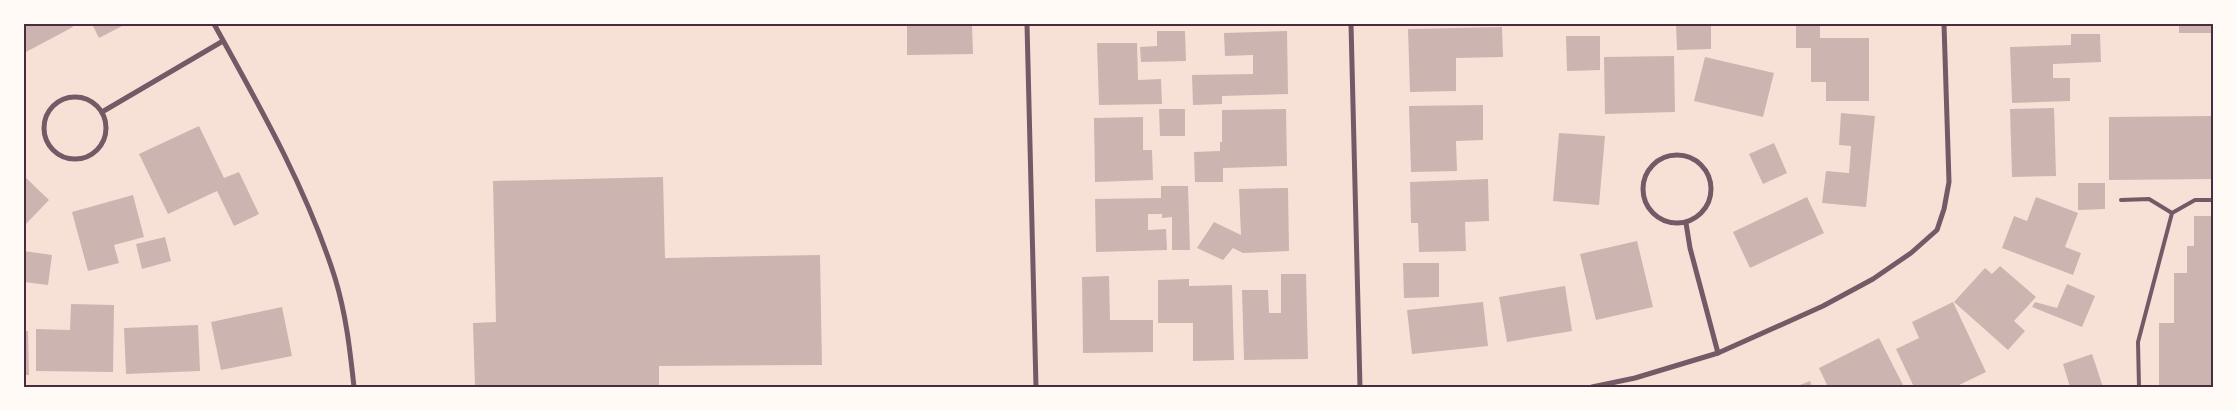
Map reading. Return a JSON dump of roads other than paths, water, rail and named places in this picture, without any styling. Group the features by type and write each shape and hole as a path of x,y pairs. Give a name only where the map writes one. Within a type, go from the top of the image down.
{"street":[{"path":"214,24 286,159 335,278 347,329 354,387"},
{"path":"1028,24 1036,387"},
{"path":"1351,24 1360,387"},
{"path":"1592,387 1635,378 1718,353 1823,306 1873,279 1911,254 1937,230 1944,209 1949,182 1944,24"},
{"path":"102,112 224,41"},
{"path":"70,97 83,98 94,103 102,112 106,124 105,136 100,147 91,156 79,160 67,159 56,154 48,144 44,133 44,121 50,110 59,101 70,97"},
{"path":"1669,155 1690,157 1707,170 1712,191 1704,212 1686,223 1664,221 1648,208 1642,187 1650,167 1669,155"},
{"path":"1686,223 1690,248 1718,353"}],"lane":[{"path":"2122,200 2149,199 2172,213"},
{"path":"2139,387 2138,342 2172,213 2195,200 2213,200"}]}
